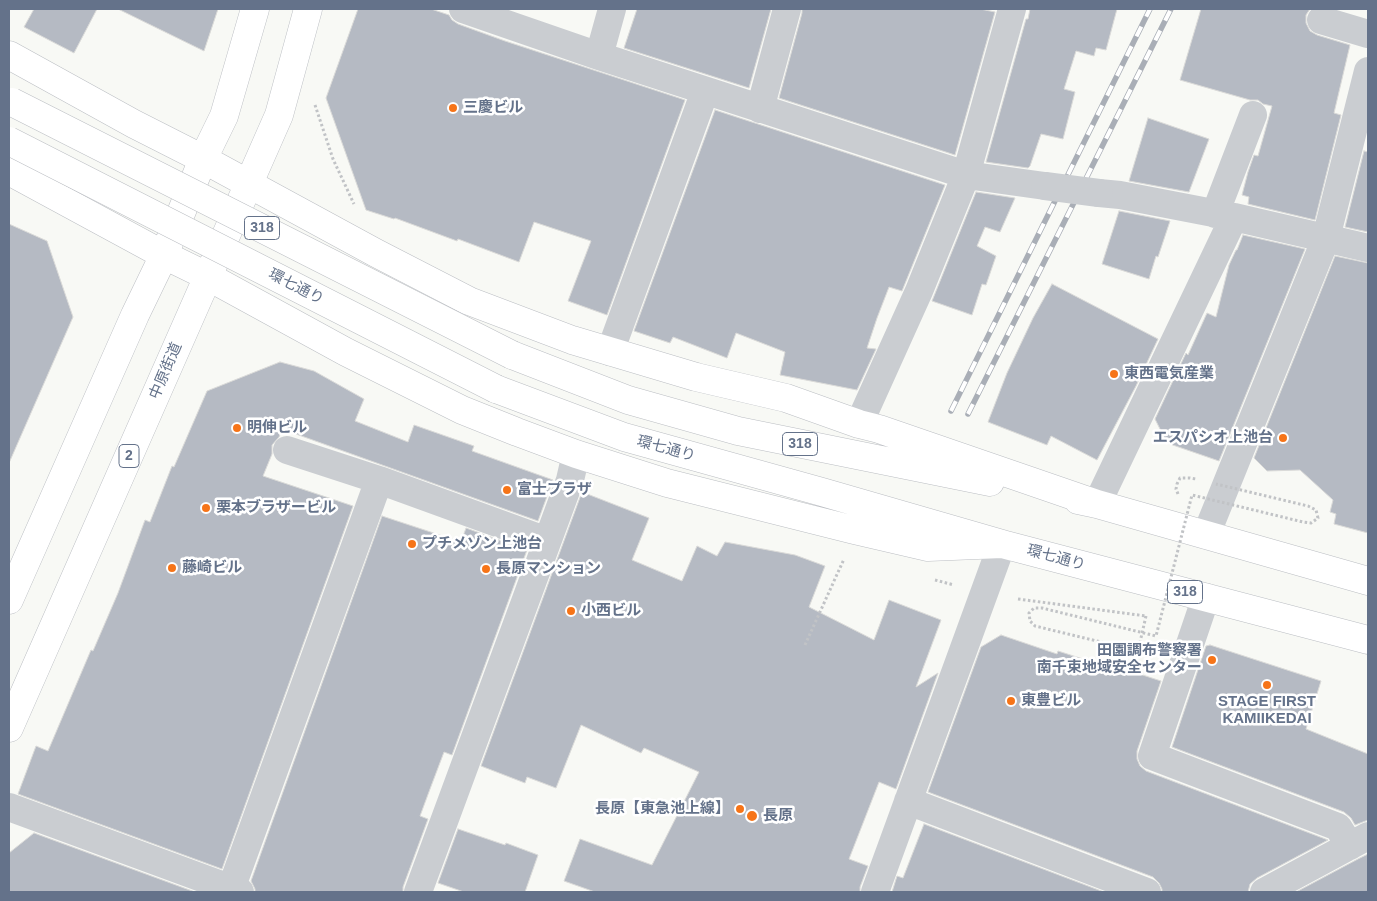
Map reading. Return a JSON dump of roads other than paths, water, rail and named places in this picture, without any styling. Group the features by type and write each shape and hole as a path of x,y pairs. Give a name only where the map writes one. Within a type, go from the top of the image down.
{"main road":[{"path":"9,600 135,315 164,255 203,159 224,116 255,9"},
{"name":"中原街道","path":"9,728 279,115 308,9"},
{"path":"9,55 134,124 469,301 572,340 696,377 786,398 1097,504"},
{"name":"318","path":"11,101 512,355 628,400 738,431 1097,504 1368,581"},
{"name":"環七通り","path":"9,141 496,389 624,437 1002,544 1368,640"},
{"path":"9,170 346,352 462,410 576,454 667,483 835,526 928,547 1002,544"}],"street":[{"path":"463,9 705,91 966,175 1120,195 1368,248"},
{"path":"599,56 612,9"},
{"path":"760,109 787,9"},
{"path":"860,424 919,291 966,175 1012,9"},
{"path":"1322,20 1368,34"},
{"path":"1206,535 1326,238 1368,71"},
{"path":"610,352 705,91"},
{"path":"1097,504 1224,216 1253,115"},
{"path":"287,450 379,480 547,541"},
{"path":"418,892 570,480 576,454"},
{"path":"9,807 236,890 379,480"},
{"path":"874,892 1002,544"},
{"path":"1206,597 1152,756 1338,827 1359,841 1264,892"},
{"path":"908,801 1147,892"}],"railway":[{"path":"951,411 1150,9"},
{"path":"968,414 1171,9"}],"place":[{"name":"三慶ビル","path":"453,108"},
{"name":"東西電気産業","path":"1114,374"},
{"name":"明伸ビル","path":"237,428"},
{"name":"エスパシオ上池台","path":"1283,438"},
{"name":"富士プラザ","path":"507,490"},
{"name":"栗本ブラザービル","path":"206,508"},
{"name":"プチメゾン上池台","path":"412,544"},
{"name":"藤崎ビル","path":"172,568"},
{"name":"長原マンション","path":"486,569"},
{"name":"小西ビル","path":"571,611"},
{"name":"田園調布警察署 南千束地域安全センター","path":"1212,660"},
{"name":"STAGE FIRST KAMIIKEDAI","path":"1267,685"},
{"name":"東豊ビル","path":"1011,701"},
{"name":"長原【東急池上線】","path":"740,809"},
{"name":"長原","path":"752,816"}]}
